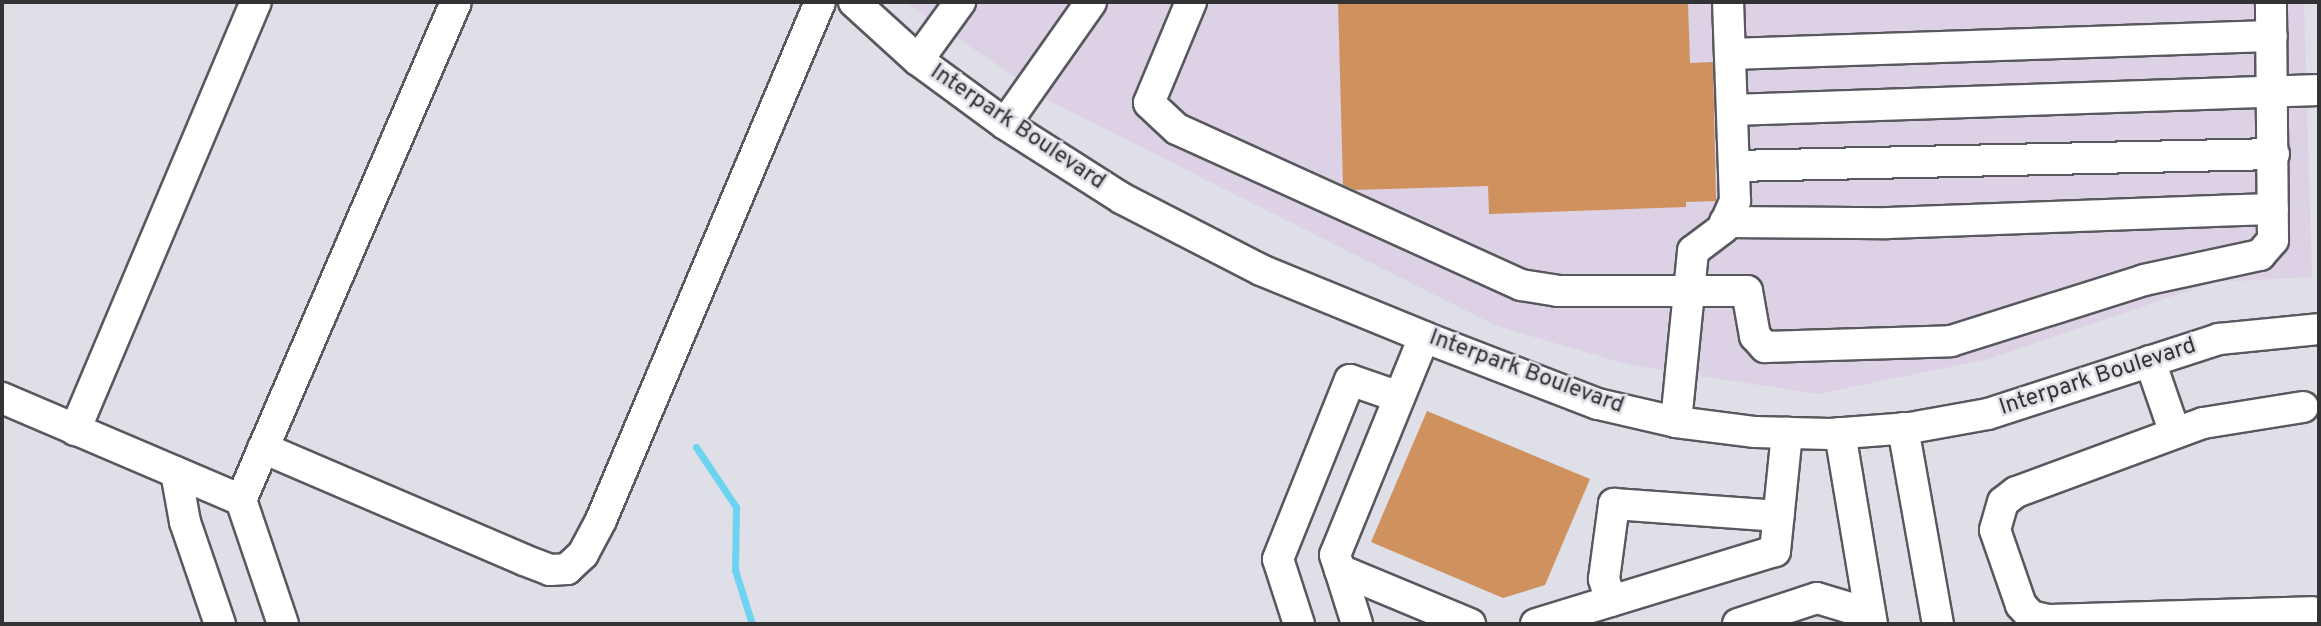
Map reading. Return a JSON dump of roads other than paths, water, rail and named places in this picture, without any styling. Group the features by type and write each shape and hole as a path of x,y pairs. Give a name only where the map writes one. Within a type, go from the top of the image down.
{"street":[{"path":"75,430 256,2"},
{"path":"282,624 241,500 456,2"},
{"path":"263,448 524,560 550,570 567,569 583,554 601,520 820,2"},
{"name":"Interpark Boulevard","path":"854,2 919,61 1005,124 1121,198 1261,270 1598,404 1676,422 1787,433 1840,433 1903,428 1988,414 2219,339 2319,329"},
{"path":"919,61 960,2"},
{"path":"1005,124 1091,2"},
{"path":"1191,2 1149,103 1177,129 1521,285 1557,291 1747,291 1755,336 1765,347 1951,341 2144,280 2260,254 2273,240 2274,92 2271,2"},
{"path":"1676,422 1693,251 1725,222 1735,201 1728,2"},
{"path":"1730,54 2272,36"},
{"path":"1732,110 2319,90"},
{"path":"1734,166 2274,154"},
{"path":"1725,222 1888,223 2273,209"},
{"path":"1357,624 1335,555 1424,337"},
{"path":"2150,361 2175,433"},
{"path":"1299,624 1278,559 1350,380 1399,397"},
{"path":"2,398 241,500"},
{"path":"2302,407 2203,423 2016,492 2003,502 1995,530 2021,605 2031,616 2048,620 2312,612"},
{"path":"1903,428 1938,624"},
{"path":"1536,624 1775,551 1787,433"},
{"path":"1840,433 1871,619"},
{"path":"176,472 185,522 220,624"},
{"path":"1611,601 1604,579 1614,504 1779,516"},
{"path":"1340,570 1470,624"},
{"path":"1738,624 1817,598 1871,619"}],"waterway":[{"path":"696,447 736,507 735,570 752,624"}]}
